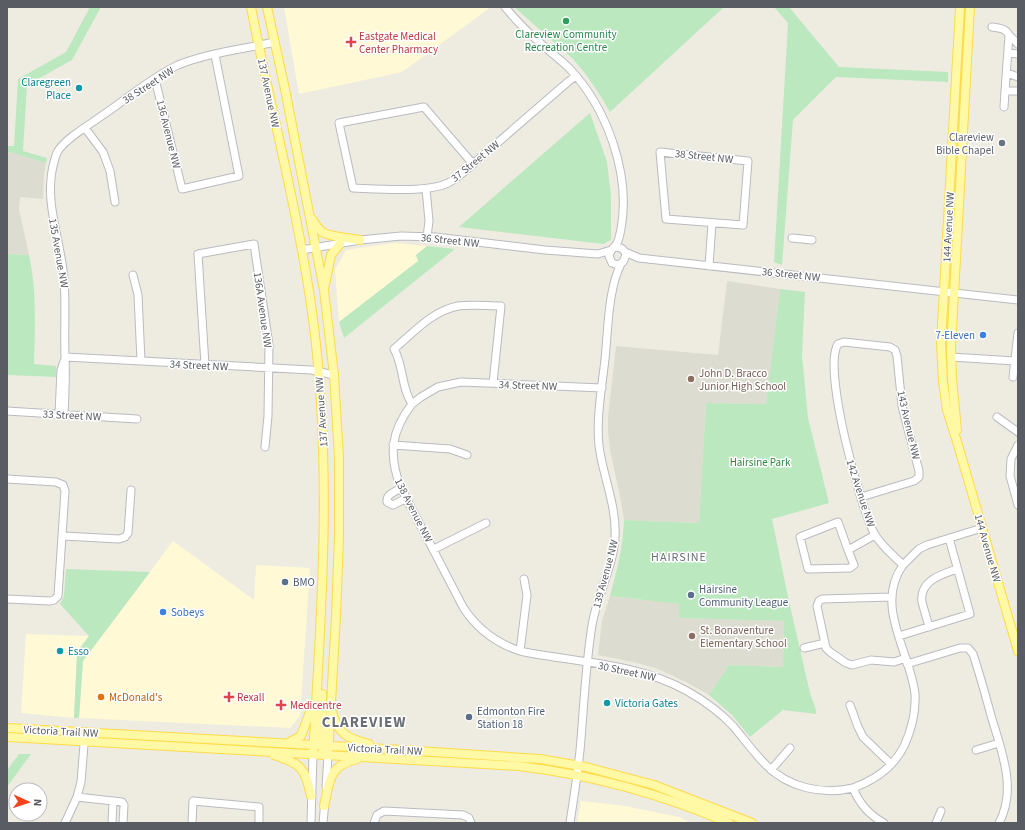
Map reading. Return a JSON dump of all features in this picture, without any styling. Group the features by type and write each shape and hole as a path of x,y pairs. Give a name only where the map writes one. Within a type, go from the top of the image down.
{"main road":[{"name":"137 Avenue NW","path":"251,7 302,250 313,319 318,371 324,461 324,531 316,696 321,745"},
{"name":"137 Avenue NW","path":"267,7 324,290 334,375 339,457 339,537 331,707 321,745 313,754"},
{"name":"144 Avenue NW","path":"960,7 941,343 943,382 947,410 1018,651"},
{"name":"144 Avenue NW","path":"958,445 951,357 970,7"},
{"path":"309,216 319,230 324,233 360,240"},
{"path":"324,290 331,255 340,244"},
{"path":"320,637 322,679 321,745 328,755"},
{"path":"288,743 301,736 316,696"},
{"path":"331,707 340,731 345,735 354,740 387,748"},
{"name":"Victoria Trail NW","path":"7,728 516,756 579,766 654,785 752,823"},
{"name":"Victoria Trail NW","path":"7,737 519,766 577,775 650,794 674,801 729,823"},
{"path":"264,752 299,765 307,778 311,796"},
{"path":"324,806 335,770 346,762 367,757"}],"street":[{"path":"505,7 536,40 563,62 576,76 588,91 598,108 615,149 619,168 622,198 622,227 617,242 612,249 610,260 615,264 622,263 626,258 620,234"},
{"path":"992,27 1004,29 1018,44"},
{"path":"1004,107 1009,35"},
{"name":"38 Street NW","path":"52,174 57,151 66,142 155,78 177,66 200,58 275,42"},
{"path":"1008,53 1018,54"},
{"name":"136 Avenue NW","path":"155,78 182,189 239,176 215,55"},
{"path":"1007,73 1018,76"},
{"name":"37 Street NW","path":"473,164 424,107 339,123 353,188 426,189 439,187 449,182 473,164 576,76"},
{"path":"1005,91 1018,91"},
{"path":"84,128 103,152 110,171 115,202"},
{"name":"38 Street NW","path":"660,152 748,161 743,225 712,223 666,218 660,152"},
{"name":"135 Avenue NW","path":"52,174 50,192 52,215 64,276 66,301 66,370 61,414"},
{"path":"426,189 429,221 427,237"},
{"path":"709,266 712,223"},
{"name":"36 Street NW","path":"302,250 389,236 427,237 545,250 598,254 610,260"},
{"path":"792,238 812,240"},
{"name":"136A Avenue NW","path":"204,365 198,254 254,244 270,345 268,416 265,448"},
{"path":"612,249 618,247 624,251"},
{"name":"36 Street NW","path":"598,254 612,249"},
{"name":"36 Street NW","path":"624,251 638,258 1018,300"},
{"name":"36 Street NW","path":"622,263 638,258"},
{"name":"139 Avenue NW","path":"610,260 615,279"},
{"name":"139 Avenue NW","path":"570,823 579,766 593,619 612,557 615,537 614,513 599,446 598,424 610,305 615,279 622,263"},
{"path":"133,275 138,295 141,361"},
{"path":"412,404 406,393 399,357 394,349 425,322 442,312 458,306 501,306 493,383"},
{"path":"1013,377 1018,333"},
{"name":"143 Avenue NW","path":"838,344 841,342 848,342 890,347 895,350 897,356 902,406 919,469 919,477 914,481 861,496"},
{"name":"142 Avenue NW","path":"838,344 834,354 838,407 848,452 861,496 875,534 882,545 902,565"},
{"name":"34 Street NW","path":"65,357 318,371 334,375"},
{"path":"951,357 1015,361"},
{"name":"34 Street NW","path":"412,404 430,391 447,384 461,382 602,388"},
{"name":"138 Avenue NW","path":"412,404 399,424 393,446 393,465 401,488 463,607 474,622"},
{"name":"33 Street NW","path":"7,411 137,419"},
{"path":"997,417 1018,432"},
{"path":"1018,445 1011,459 1010,476 1018,505"},
{"path":"393,446 450,449 466,455"},
{"path":"7,479 56,482 63,485 65,492 59,594 56,598 50,601 7,599"},
{"path":"401,488 387,498 388,502 393,505 407,498"},
{"path":"62,536 119,539 127,535 129,528 131,490"},
{"path":"838,522 848,550 854,565 850,568 808,569 800,537 838,522"},
{"name":"138 Avenue NW","path":"434,550 486,523"},
{"path":"884,823 866,810 857,798 853,788 874,779 891,764 904,747 911,730 914,715 915,693 892,612 891,597 896,577 902,565 914,553 923,547 982,528"},
{"path":"848,550 875,534"},
{"path":"899,636 970,614 949,538"},
{"path":"929,627 922,602 924,590 934,578 957,569"},
{"path":"520,651 527,595 524,579"},
{"path":"891,597 822,599 819,601 817,606 826,648 846,664 852,665 871,660 894,662 906,661 960,648 968,648 973,654 1006,769 1007,792 1004,811 999,823"},
{"name":"30 Street NW","path":"474,622 482,631 494,640 505,646 520,651 644,673 663,679 689,692 710,706 732,725 771,770 785,780 808,788 830,791 853,788"},
{"path":"804,648 825,643"},
{"path":"850,705 863,737 891,764"},
{"path":"65,823 77,797 81,782 84,732"},
{"path":"976,750 999,743"},
{"path":"771,770 790,748"},
{"name":"137 Avenue NW","path":"311,823 313,754"},
{"path":"323,823 328,755"},
{"path":"77,797 122,802 124,805 123,823"},
{"path":"112,823 113,801"},
{"path":"192,823 193,801 259,807 259,823"},
{"path":"936,823 941,810"},
{"path":"374,823 377,815 384,811 463,815 470,821"}],"shaded area":[{"path":"284,7 491,7 402,72 299,94"},
{"path":"7,152 46,163 43,199 20,197 19,209 29,255 7,254"},
{"path":"395,243 427,246 416,255 419,261 339,322 335,270 346,250"},
{"name":"John D. Bracco Junior High School","path":"727,281 780,289 766,404 706,403 699,523 624,520 610,450 608,431 608,417 616,346 718,355"},
{"path":"173,541 254,600 256,565 310,568 300,716 290,728 79,718 83,661"},
{"name":"St. Bonaventure Elementary School","path":"610,596 680,604 679,618 784,621 783,667 729,665 709,695 658,669 598,655 602,621"},
{"path":"26,634 89,636 77,652 74,718 21,713"},
{"path":"581,801 625,806 679,817 691,823 577,823"}],"green space":[{"path":"90,7 101,7 72,60 27,85 23,151 47,158 46,163 7,152 7,146 14,146 18,79 66,52"},
{"path":"514,7 724,7 610,112 598,92 573,59"},
{"path":"774,7 789,7 839,67 948,72 948,82 836,77 793,120 782,265 774,262 788,23"},
{"path":"590,113 607,162 611,196 611,240 603,244 459,227"},
{"path":"427,246 455,249 344,338 339,322 418,261 416,255"},
{"path":"7,254 29,255 32,269 34,296 34,364 56,366 56,377 7,375"},
{"name":"Hairsine Park","path":"780,289 805,292 802,355 808,418 829,503 772,519 788,597 816,714 783,710 750,737 732,715 709,695 729,665 783,667 784,621 679,618 679,604 610,596 621,549 624,520 699,523 706,403 766,404"},
{"path":"66,569 150,572 83,661 79,718 74,718 77,652 89,636 60,604 64,596"},
{"path":"19,754 31,754 11,782 8,782 7,787 7,770"}],"place":[{"name":"Clareview Community Recreation Centre","path":"566,21"},
{"name":"Eastgate Medical Center Pharmacy","path":"351,42"},
{"name":"Claregreen Place","path":"79,88"},
{"name":"Clareview Bible Chapel","path":"1002,143"},
{"name":"7-Eleven","path":"983,335"},
{"name":"John D. Bracco Junior High School","path":"691,379"},
{"name":"BMO","path":"285,582"},
{"name":"Hairsine Community League","path":"691,595"},
{"name":"Sobeys","path":"163,612"},
{"name":"St. Bonaventure Elementary School","path":"692,636"},
{"name":"Esso","path":"60,651"},
{"name":"McDonald's","path":"101,697"},
{"name":"Rexall","path":"229,697"},
{"name":"Victoria Gates","path":"607,703"},
{"name":"Medicentre","path":"281,705"},
{"name":"Edmonton Fire Station 18","path":"469,717"}],"district":[{"name":"HAIRSINE","path":"679,557"},
{"name":"CLAREVIEW","path":"364,722"}]}
